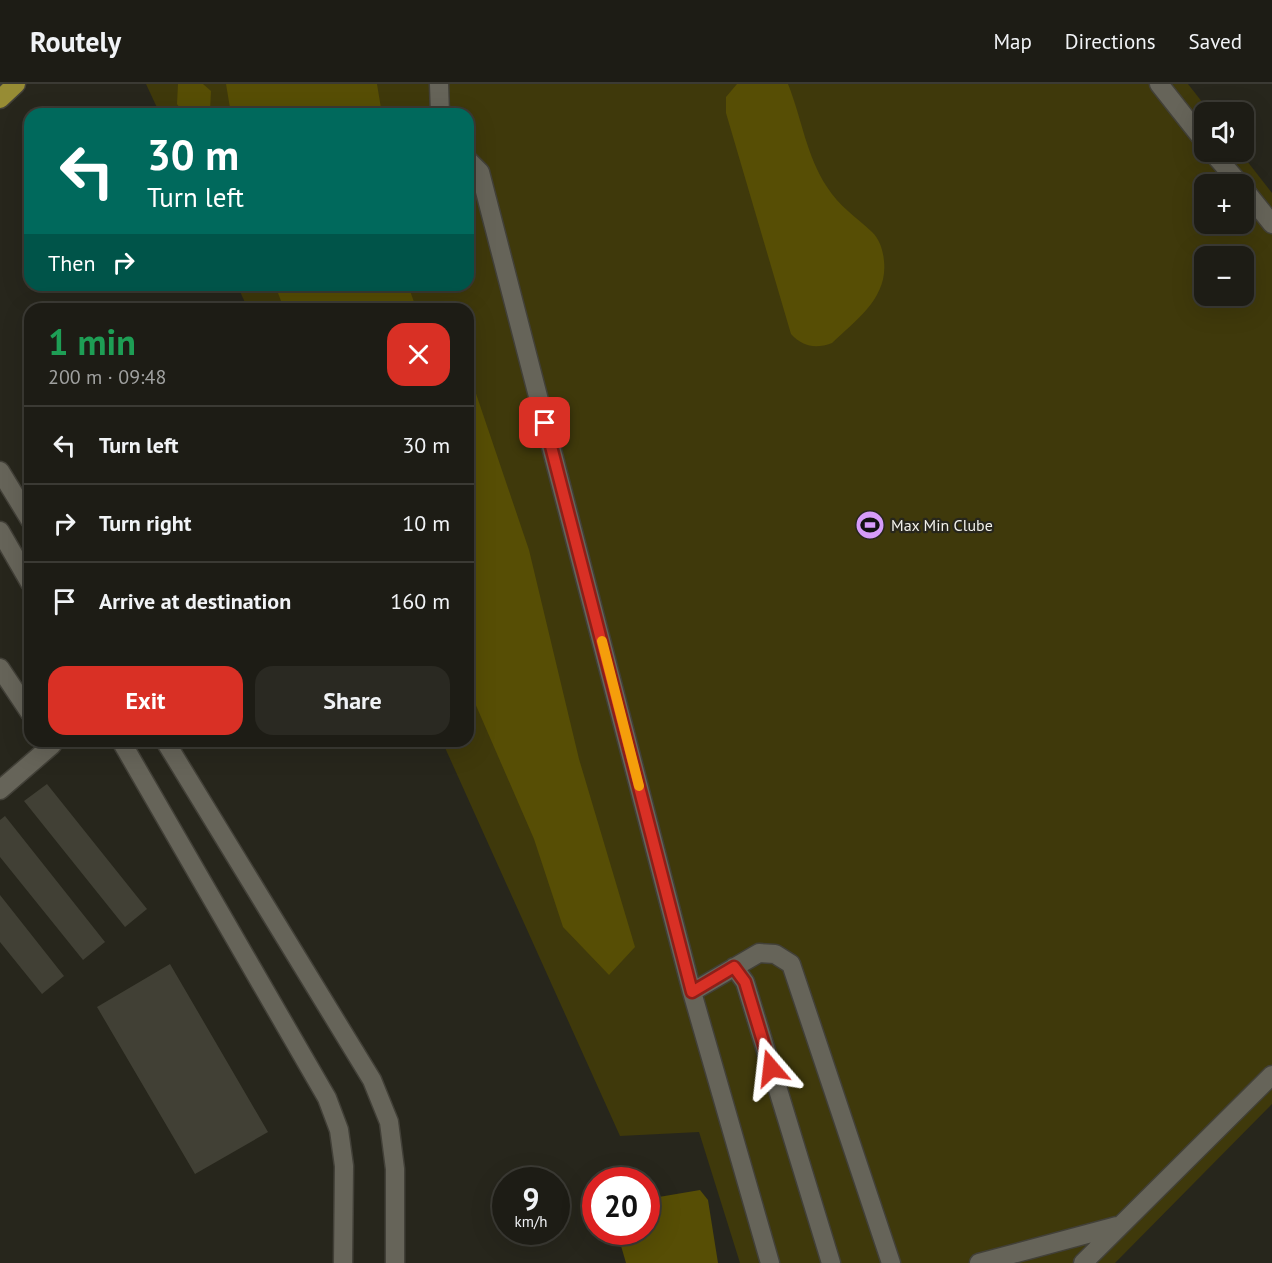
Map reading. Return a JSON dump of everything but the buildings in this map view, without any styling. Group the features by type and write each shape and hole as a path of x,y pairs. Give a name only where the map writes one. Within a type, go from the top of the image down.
{"main road":[{"path":"0,99 16,84"}],"street":[{"path":"439,84 440,108"},
{"path":"1159,84 1194,128"},
{"path":"1221,162 1231,174"},
{"path":"474,166 480,172 692,992 770,1263"},
{"path":"1254,202 1272,224"},
{"path":"0,471 24,510"},
{"path":"0,531 24,573"},
{"path":"1,671 24,704"},
{"path":"0,790 50,747"},
{"path":"124,747 327,1098 339,1130 344,1166 344,1263"},
{"path":"169,747 372,1080 389,1122 395,1169 395,1263"},
{"path":"692,992 759,953 775,954 791,964 891,1263"},
{"path":"734,967 745,982 831,1263"},
{"path":"1083,1263 1272,1075"},
{"path":"979,1263 1119,1226"}],"shaded area":[{"name":"Max Min Clube","path":"146,84 1188,84 1202,102 1194,102 1194,162 1248,162 1272,193 1272,1104 1115,1263 740,1263 699,1132 620,1136 445,747 474,747 474,303 245,303 240,291 474,291 474,108 157,108"},
{"path":"178,84 203,84 211,91 210,108 180,108 177,104"},
{"path":"226,84 377,84 381,108 230,108"},
{"path":"737,84 788,84 809,150 820,175 837,200 872,232 881,245 884,274 876,297 860,317 832,343 810,346 800,342 791,334 726,113 726,97"},
{"path":"277,291 410,291 415,303 282,303"},
{"path":"474,388 529,550 579,759 635,947 609,975 563,927 534,839 474,701"},
{"path":"700,1190 708,1200 718,1263 626,1263 621,1245 660,1245 660,1197"}],"slow traffic":[{"path":"602,641 639,786"}],"place":[{"name":"Max Min Clube","path":"870,525"}],"route":[{"path":"545,423 692,992 734,967 745,982 771,1068"}]}
